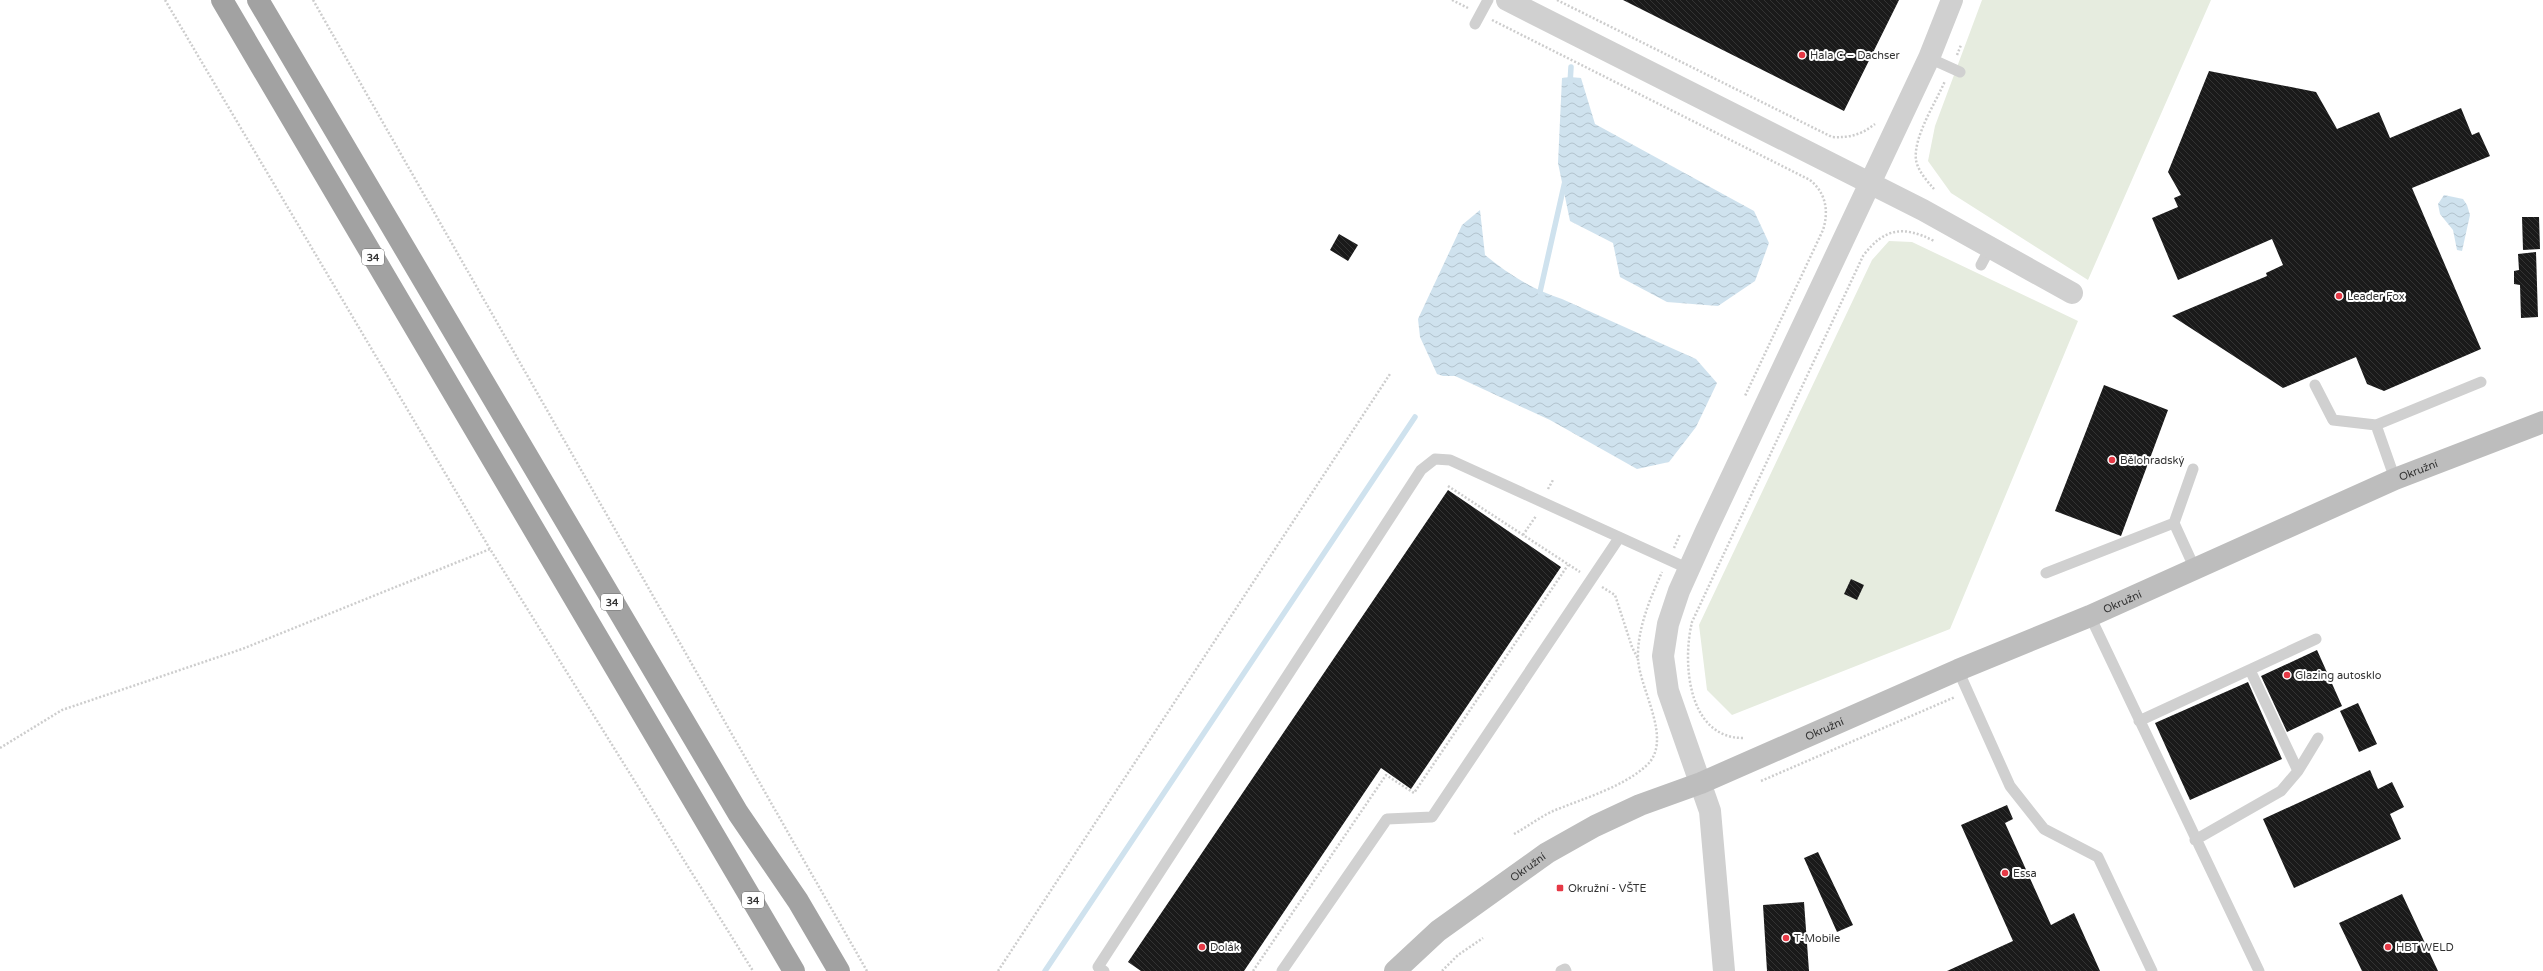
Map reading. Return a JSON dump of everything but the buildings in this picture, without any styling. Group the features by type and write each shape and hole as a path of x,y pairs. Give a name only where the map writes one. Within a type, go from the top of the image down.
{"highway":[{"name":"34","path":"222,0 794,971"},
{"name":"34","path":"258,0 738,813"},
{"path":"738,813 780,899 822,971"},
{"path":"738,813 798,902 839,971"}],"main road":[{"name":"Okružní","path":"1395,971 1438,931 1547,853 1596,826 1640,805 1701,782 1958,670 2090,616 2395,479 2543,422"}],"street":[{"path":"1507,0 1871,183 1991,246 2072,292"},
{"path":"1724,971 1710,811 1668,691 1663,656 1668,624 1689,569 1929,58 1952,0"}],"lane":[{"path":"1478,19 1488,0"},
{"path":"1929,58 1956,70"},
{"path":"1981,265 1991,246"},
{"path":"2314,385 2333,420 2376,425 2481,382"},
{"path":"2376,425 2395,479"},
{"path":"1104,971 1098,967 1421,470 1435,459 1450,460 1689,569"},
{"path":"2193,469 2174,523 2195,568"},
{"path":"2046,573 2174,523"},
{"path":"1282,971 1387,818 1432,817 1619,538"},
{"path":"2090,616 2258,971"},
{"path":"2139,721 2316,639"},
{"path":"1958,670 1969,691 2010,786 2044,829 2098,857 2152,971"},
{"path":"2250,670 2298,771"},
{"path":"2195,840 2281,791 2298,771 2318,738"},
{"path":"1561,971 1565,969 1566,971"}],"path":[{"path":"165,0 490,549 753,971"},
{"path":"313,0 867,971"},
{"path":"1452,0 1478,19 1810,180 1817,185 1826,203 1826,218 1823,230 1744,399"},
{"path":"1557,0 1832,136 1846,138 1857,136 1869,129 1879,118"},
{"path":"1934,189 1923,176 1916,161 1916,148 1956,70 1961,45"},
{"path":"1743,738 1730,738 1717,734 1707,725 1700,712 1689,680 1686,659 1692,622 1863,256 1873,243 1884,235 1897,231 1911,231 1935,242"},
{"path":"998,971 1390,374"},
{"path":"1448,486 1615,595 1632,647 1638,659 1641,678 1657,729 1658,741 1654,755 1648,765 1636,775 1552,812 1514,834"},
{"path":"1638,659 1645,614 1683,528"},
{"path":"0,748 62,710 242,649 490,549"},
{"path":"1253,971 1386,775 1414,793 1568,565"},
{"path":"1761,781 1969,691"},
{"path":"1442,971 1458,955 1483,938"}],"shaded area":[{"path":"1982,0 2211,0 2088,280 1951,193 1928,161 1935,126"},
{"path":"1889,241 1912,242 2078,321 1950,629 1732,715 1707,690 1699,625 1872,260"}],"water":[{"path":"1562,78 1581,78 1595,124 1754,211 1769,243 1755,281 1718,306 1667,302 1620,277 1613,243 1570,221 1558,163"},
{"path":"2444,195 2463,199 2467,205 2470,215 2462,251 2457,250 2453,230 2440,214 2438,204"},
{"path":"1480,210 1485,255 1503,269 1521,281 1541,291 1696,359 1717,383 1696,427 1669,462 1637,469 1550,420 1455,376 1443,376 1437,374 1420,337 1418,319 1462,225"}],"waterway":[{"path":"1570,84 1571,67"},
{"path":"1543,298 1540,292 1565,181"},
{"path":"1045,971 1415,417"}],"place":[{"name":"Hala C – Dachser","path":"1802,55"},
{"name":"Leader Fox","path":"2339,296"},
{"name":"Bělohradský","path":"2112,460"},
{"name":"Glazing autosklo","path":"2287,675"},
{"name":"Essa","path":"2005,873"},
{"name":"Okružní - VŠTE","path":"1560,888"},
{"name":"T-Mobile","path":"1786,938"},
{"name":"Dolák","path":"1202,947"},
{"name":"HBT WELD","path":"2388,947"}]}
